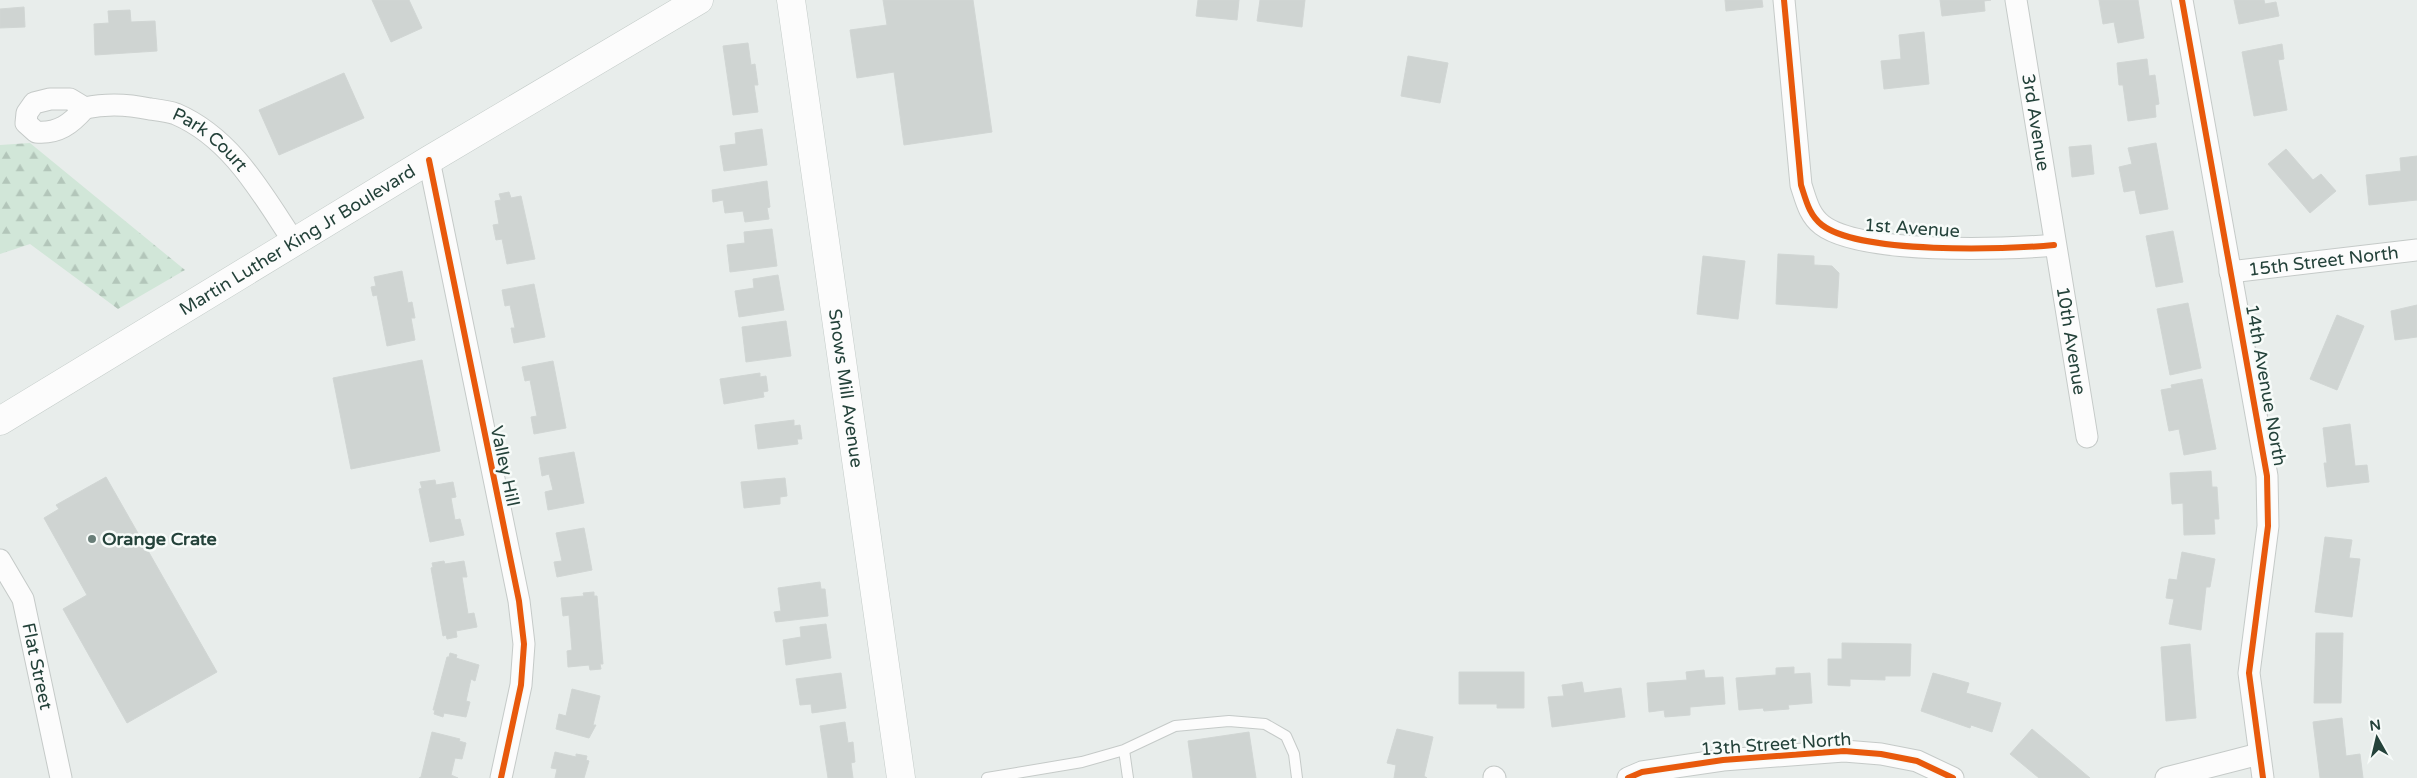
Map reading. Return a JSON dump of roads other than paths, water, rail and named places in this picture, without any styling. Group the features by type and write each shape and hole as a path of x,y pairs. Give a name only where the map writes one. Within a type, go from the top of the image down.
{"main road":[{"name":"Martin Luther King Jr Boulevard","path":"0,420 429,160 699,0"},
{"name":"Snows Mill Avenue","path":"791,0 901,778"}],"street":[{"name":"1st Avenue","path":"1784,0 1801,185 1810,212 1821,224 1836,234 1862,241 1896,245 2017,249 2054,245"},
{"name":"3rd Avenue","path":"2016,0 2054,245"},
{"name":"14th Avenue North","path":"2182,0 2267,476 2268,526 2249,673 2263,778"},
{"name":"Park Court","path":"85,108 104,104 127,104 175,114 217,139 250,176 294,242"},
{"name":"Valley Hill","path":"429,160 519,601 524,644 521,685 501,778"},
{"name":"10th Avenue","path":"2054,245 2086,436"},
{"name":"15th Street North","path":"2230,272 2417,250"},
{"name":"Flat Street","path":"0,560 23,599 61,778"},
{"name":"13th Street North","path":"1628,778 1642,772 1723,760 1844,751 1881,754 1917,761 1953,778"},
{"path":"2166,778 2259,754"}],"lane":[{"path":"987,778 1082,762 1124,750 1174,726 1229,721 1265,724 1286,736 1294,754 1297,778"},
{"path":"1124,750 1128,778"}],"place":[{"name":"Orange Crate","path":"92,539"}]}
